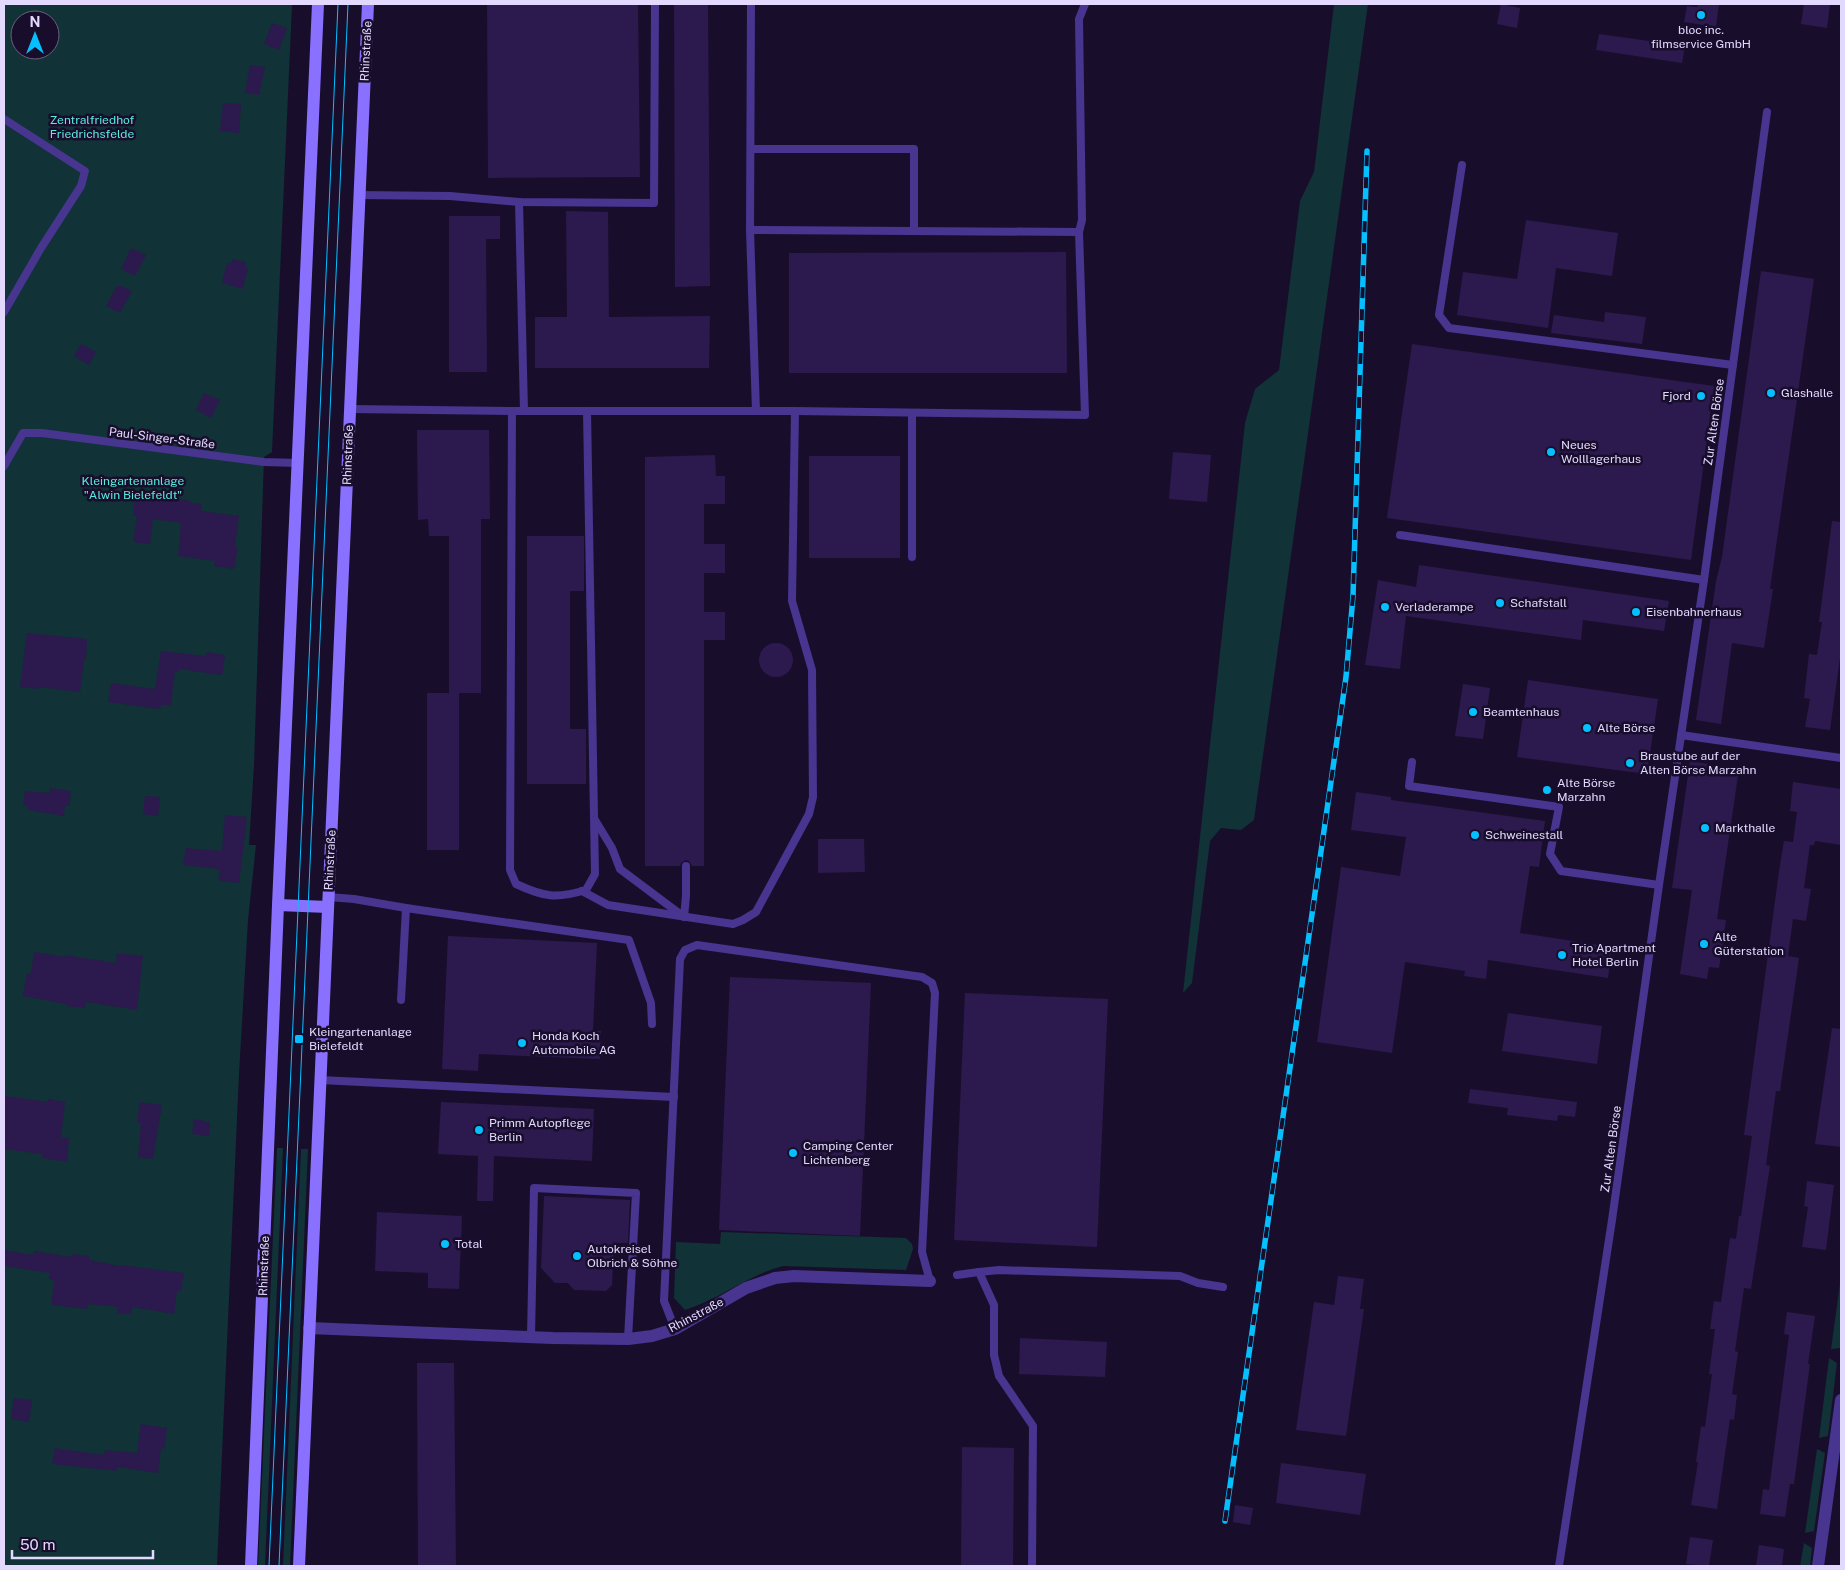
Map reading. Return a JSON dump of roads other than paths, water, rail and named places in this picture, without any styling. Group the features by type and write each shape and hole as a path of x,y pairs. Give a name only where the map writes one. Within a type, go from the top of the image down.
{"main road":[{"name":"Rhinstraße","path":"251,1566 318,4"},
{"name":"Rhinstraße","path":"298,1566 368,4"},
{"name":"Rhinstraße","path":"278,905 328,902"}],"street":[{"name":"Rhinstraße","path":"309,1328 628,1339 652,1336 675,1329 746,1288 775,1278 794,1276 930,1282"},
{"path":"1818,1566 1841,1400"}],"lane":[{"path":"359,195 450,196 519,202 654,203 655,4"},
{"path":"751,4 750,230 756,411"},
{"path":"350,409 587,412 795,411 1085,415 1079,232 1082,220 1079,19 1085,4"},
{"name":"Zur Alten Börse","path":"1559,1566 1579,1424 1590,1367 1612,1220 1704,580 1767,112"},
{"path":"4,119 85,171 81,186 41,248 4,312"},
{"path":"751,149 914,149 914,231"},
{"path":"1462,165 1439,315 1449,328 1733,365"},
{"path":"519,202 524,411"},
{"path":"750,230 1079,232"},
{"path":"512,411 510,870 516,884 538,894 568,896 586,890 595,874 587,412"},
{"path":"582,891 608,905 733,924 744,920 756,912 809,814 813,797 812,670 792,601 795,411"},
{"path":"912,413 912,557"},
{"name":"Paul-Singer-Straße","path":"4,466 23,432 264,462 298,463"},
{"path":"1400,535 1704,580"},
{"path":"1681,735 1841,758"},
{"path":"1412,762 1409,786 1559,807 1550,854 1561,871 1659,885"},
{"path":"594,818 612,848 620,869 684,916"},
{"path":"684,916 686,866"},
{"path":"328,902 354,899 629,940 651,1003 652,1024"},
{"path":"401,1000 406,908"},
{"path":"675,1329 664,1301 680,959 685,950 697,945 922,977 932,983 935,992 922,1252 930,1282"},
{"path":"320,1080 674,1097"},
{"path":"531,1337 534,1188 636,1193 628,1339"},
{"path":"957,1275 999,1270 1180,1276 1198,1283 1223,1288"},
{"path":"979,1272 994,1305 994,1355 999,1376 1033,1426 1032,1566"}],"tram line":[{"path":"269,1566 338,4"},
{"path":"279,1566 348,4"}],"railway":[{"path":"1225,1521 1346,677 1353,596 1367,151"}],"place":[{"name":"bloc inc. filmservice GmbH","path":"1701,15"},
{"name":"Glashalle","path":"1771,393"},
{"name":"Fjord","path":"1701,396"},
{"name":"Neues Wolllagerhaus","path":"1551,452"},
{"name":"Schafstall","path":"1500,603"},
{"name":"Verladerampe","path":"1385,607"},
{"name":"Eisenbahnerhaus","path":"1636,612"},
{"name":"Beamtenhaus","path":"1473,712"},
{"name":"Alte Börse","path":"1587,728"},
{"name":"Braustube auf der Alten Börse Marzahn","path":"1630,763"},
{"name":"Alte Börse Marzahn","path":"1547,790"},
{"name":"Markthalle","path":"1705,828"},
{"name":"Schweinestall","path":"1475,835"},
{"name":"Alte Güterstation","path":"1704,944"},
{"name":"Trio Apartment Hotel Berlin","path":"1562,955"},
{"name":"Kleingartenanlage Bielefeldt","path":"299,1039"},
{"name":"Honda Koch Automobile AG","path":"522,1043"},
{"name":"Primm Autopflege Berlin","path":"479,1130"},
{"name":"Camping Center Lichtenberg","path":"793,1153"},
{"name":"Total","path":"445,1244"},
{"name":"Autokreisel Olbrich & Söhne","path":"577,1256"}],"park label":[{"name":"Zentralfriedhof Friedrichsfelde","path":"92,127"},
{"name":"Kleingartenanlage \"Alwin Bielefeldt\"","path":"133,488"}]}
